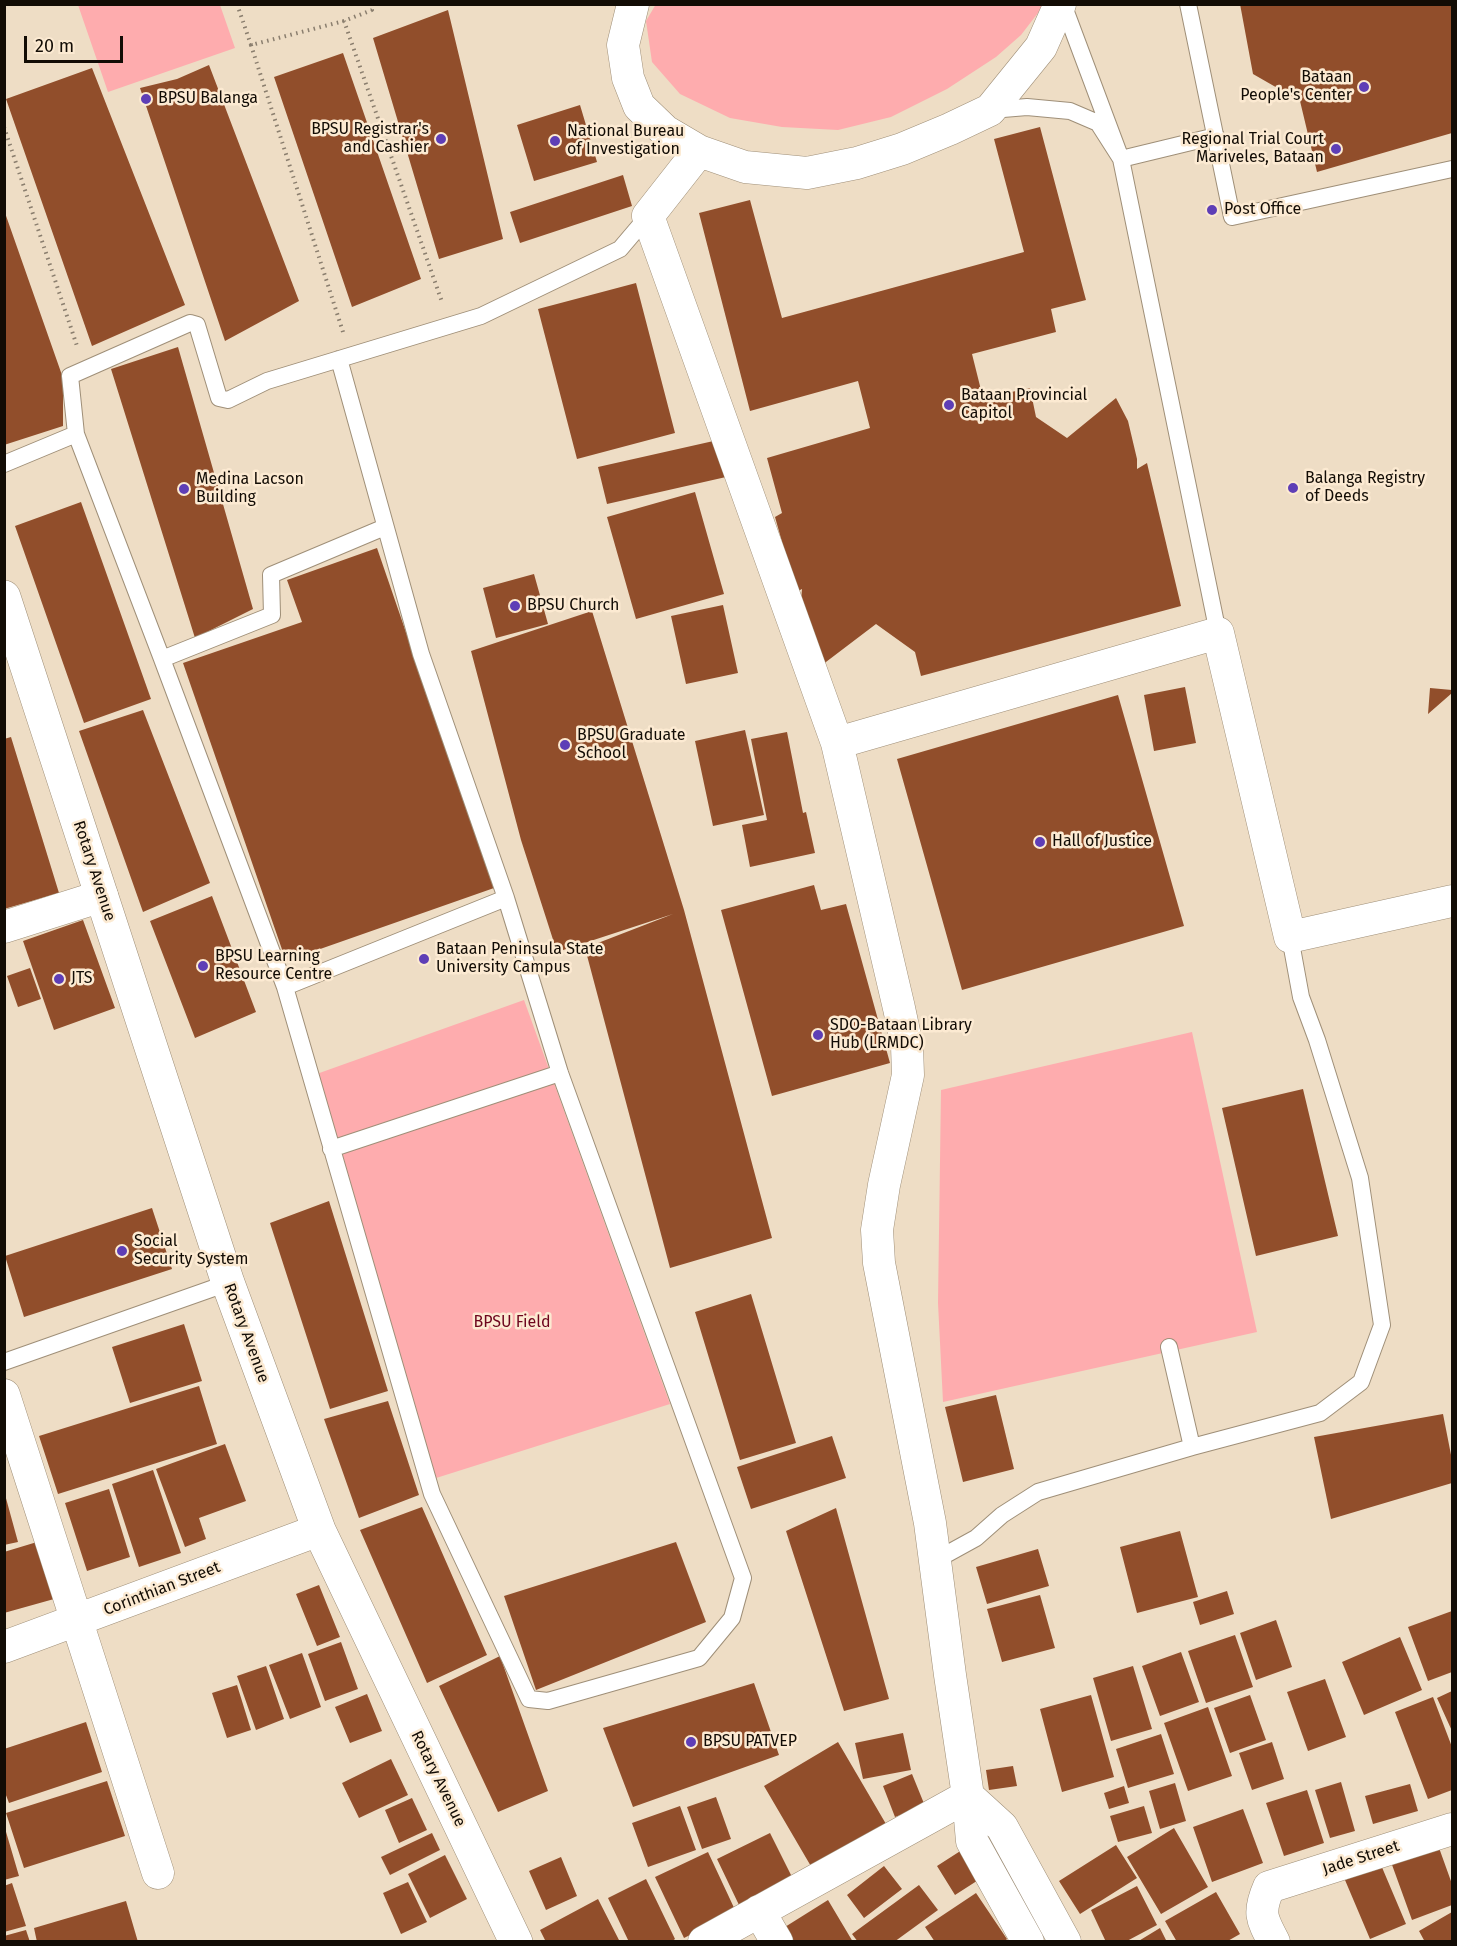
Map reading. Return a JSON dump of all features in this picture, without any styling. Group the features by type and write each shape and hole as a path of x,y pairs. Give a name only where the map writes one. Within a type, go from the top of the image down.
{"main road":[{"name":"Rotary Avenue","path":"4,597 228,1283 319,1530 516,1941"}],"street":[{"path":"633,4 623,45 628,78 639,106 665,131 699,151 745,167 807,173 857,163 902,149 990,110 1041,47 1061,4"},
{"path":"699,151 648,216 837,743 907,1046 908,1074 884,1185 877,1230 879,1263 936,1560 972,1841 1028,1941"},
{"path":"837,743 1218,633 1290,938 1452,901"},
{"path":"4,927 102,896"},
{"path":"4,1395 158,1873"},
{"name":"Corinthian Street","path":"4,1647 319,1530"},
{"path":"704,1941 968,1796"},
{"path":"968,1796 1002,1827 1065,1941"},
{"name":"Jade Street","path":"1274,1941 1264,1923 1261,1904 1269,1887 1452,1829"},
{"path":"759,1911 777,1941"}],"lane":[{"path":"1061,4 1121,159 1218,633"},
{"path":"1188,4 1231,215 1234,218 1452,169"},
{"path":"990,110 1027,107 1070,111 1098,123 1121,159"},
{"path":"1121,159 1216,136"},
{"path":"345,357 385,527 421,654 506,898 560,1073 743,1578 732,1618 699,1658 548,1701 529,1699 432,1494 285,987 76,434 70,376 190,323 197,325 219,398 223,400 267,381 345,357 480,316 620,249 648,216"},
{"path":"4,464 76,434"},
{"path":"162,658 272,615 271,575 385,527"},
{"path":"285,987 506,898"},
{"path":"936,1560 976,1539 1002,1515 1038,1492 1320,1413 1361,1382 1382,1325 1360,1178 1317,1040 1301,997 1290,938"},
{"path":"331,1149 560,1073"},
{"path":"4,1362 228,1283"},
{"path":"1169,1347 1192,1447"}],"path":[{"path":"237,4 345,357"},
{"path":"251,45 344,21 372,10 370,4"},
{"path":"344,21 450,325"},
{"path":"4,127 85,369"}],"green space":[{"path":"656,4 1041,5 1041,9 1021,35 996,57 947,89 891,117 838,130 782,127 730,118 680,94 652,62 646,21"},
{"path":"78,5 220,5 235,48 108,92"},
{"name":"BPSU Field","path":"524,1000 670,1404 433,1479 311,1076"},
{"path":"1192,1032 1257,1332 943,1402 938,1303 941,1090"}],"building":[{"name":"Bataan People's Center","path":"1240,4 1452,4 1452,133 1317,172 1300,101 1253,74"},
{"name":"BPSU Registrar's and Cashier","path":"448,10 503,239 439,259 373,38"},
{"path":"343,53 421,279 352,307 274,77"},
{"path":"209,65 299,301 225,341 140,88 177,79"},
{"path":"92,68 185,305 92,346 6,99"},
{"path":"580,105 597,162 534,181 517,125"},
{"name":"Bataan Provincial Capitol","path":"1040,127 1086,300 1051,309 1056,332 972,354 983,398 1030,388 1036,417 1067,438 1116,398 1128,421 1137,459 1137,469 1147,463 1181,606 921,676 915,652 876,624 822,665 801,601 802,589 796,592 775,517 782,513 767,458 870,428 858,381 750,411 699,213 750,200 782,318 1024,252 994,139"},
{"path":"623,175 632,206 520,243 510,212"},
{"path":"4,210 63,378 63,426 4,445"},
{"path":"636,283 675,433 577,459 538,309"},
{"name":"Medina Lacson Building","path":"178,347 253,609 195,638 111,369"},
{"path":"718,440 726,477 607,504 598,467"},
{"path":"695,492 724,594 636,619 607,517"},
{"path":"81,502 151,699 84,723 15,526"},
{"path":"377,548 494,888 286,961 183,663 302,622 287,580"},
{"name":"BPSU Church","path":"534,574 548,624 496,638 483,588"},
{"path":"723,605 738,673 686,684 671,616"},
{"path":"592,611 684,910 772,1238 670,1268 585,948 673,914 557,952 521,840 471,651"},
{"path":"1185,687 1196,743 1154,751 1144,695"},
{"path":"1430,688 1452,690 1452,693 1428,714"},
{"name":"Hall of Justice","path":"1118,695 1184,926 962,990 897,759"},
{"path":"143,710 210,883 143,912 79,731"},
{"path":"745,730 764,815 713,826 695,741"},
{"path":"787,732 803,813 806,812 815,853 750,867 742,825 767,820 751,739"},
{"path":"11,737 59,893 4,909 4,739"},
{"path":"814,885 821,910 846,904 890,1063 772,1096 721,910"},
{"name":"BPSU Learning Resource Centre","path":"212,896 256,1012 195,1038 150,921"},
{"path":"83,920 115,1008 54,1030 23,941"},
{"path":"30,968 41,999 18,1007 7,976"},
{"path":"1303,1089 1338,1236 1256,1256 1222,1108"},
{"path":"329,1201 388,1391 330,1409 270,1223"},
{"path":"152,1208 172,1269 24,1317 5,1256"},
{"path":"751,1294 796,1443 740,1460 695,1312"},
{"path":"184,1324 202,1381 130,1403 112,1347"},
{"path":"199,1386 217,1444 58,1494 39,1436"},
{"path":"996,1395 1014,1469 963,1482 945,1407"},
{"path":"388,1401 419,1495 359,1518 324,1419"},
{"path":"1443,1414 1452,1460 1452,1483 1331,1519 1314,1437"},
{"path":"832,1436 846,1478 751,1509 737,1467"},
{"path":"225,1444 246,1501 199,1518 206,1539 185,1547 156,1469"},
{"path":"153,1470 181,1553 139,1567 112,1484"},
{"path":"109,1489 130,1557 87,1571 65,1503"},
{"path":"4,1491 18,1542 4,1545"},
{"path":"422,1507 487,1655 427,1683 360,1530"},
{"path":"836,1508 889,1699 844,1711 786,1531"},
{"path":"1180,1531 1198,1597 1137,1613 1120,1547"},
{"path":"37,1542 54,1599 4,1613 4,1552"},
{"path":"676,1542 706,1622 536,1690 504,1596"},
{"path":"1038,1549 1049,1586 987,1604 976,1567"},
{"path":"319,1585 340,1637 317,1646 296,1594"},
{"path":"1227,1591 1234,1614 1200,1625 1193,1602"},
{"path":"1040,1595 1055,1648 1002,1662 987,1609"},
{"path":"1452,1611 1452,1672 1428,1681 1408,1627"},
{"path":"1276,1620 1292,1667 1256,1680 1240,1633"},
{"path":"1235,1635 1253,1687 1206,1703 1188,1651"},
{"path":"1400,1637 1422,1690 1364,1715 1342,1662"},
{"path":"341,1642 358,1689 325,1701 308,1654"},
{"path":"1181,1652 1199,1702 1160,1716 1142,1666"},
{"path":"302,1653 321,1707 290,1719 269,1665"},
{"path":"500,1656 548,1791 498,1812 439,1686"},
{"path":"266,1666 284,1719 256,1730 237,1676"},
{"path":"1133,1666 1152,1729 1111,1741 1093,1678"},
{"path":"1325,1679 1346,1737 1308,1751 1287,1692"},
{"name":"BPSU PATVEP","path":"754,1683 779,1755 633,1807 603,1728"},
{"path":"237,1685 251,1730 227,1738 212,1693"},
{"path":"1452,1691 1452,1731 1437,1698"},
{"path":"367,1694 382,1731 350,1743 335,1707"},
{"path":"1091,1695 1114,1777 1062,1792 1040,1709"},
{"path":"1250,1695 1266,1740 1230,1753 1214,1708"},
{"path":"1433,1697 1452,1747 1452,1790 1428,1799 1395,1712"},
{"path":"1208,1707 1232,1776 1188,1791 1164,1723"},
{"path":"86,1722 102,1772 9,1803 4,1790 4,1749"},
{"path":"903,1733 911,1770 863,1779 855,1743"},
{"path":"1161,1734 1174,1774 1128,1788 1116,1749"},
{"path":"838,1742 886,1824 812,1868 764,1786"},
{"path":"1272,1742 1284,1779 1252,1790 1239,1753"},
{"path":"391,1759 408,1795 359,1818 342,1783"},
{"path":"1013,1766 1017,1786 989,1790 986,1770"},
{"path":"912,1774 925,1806 895,1817 883,1786"},
{"path":"107,1781 125,1836 24,1868 6,1813"},
{"path":"1341,1782 1355,1831 1330,1838 1315,1790"},
{"path":"1175,1783 1186,1821 1160,1829 1149,1791"},
{"path":"1410,1784 1418,1811 1373,1824 1365,1796"},
{"path":"1124,1786 1129,1803 1109,1809 1104,1793"},
{"path":"1307,1790 1324,1843 1284,1856 1266,1803"},
{"path":"716,1797 731,1839 702,1849 687,1807"},
{"path":"412,1798 427,1830 399,1843 385,1810"},
{"path":"680,1806 696,1850 648,1867 632,1823"},
{"path":"1144,1806 1152,1833 1118,1842 1110,1816"},
{"path":"1243,1809 1263,1863 1212,1882 1193,1827"},
{"path":"4,1825 19,1876 4,1880"},
{"path":"1174,1828 1208,1887 1161,1914 1127,1857"},
{"path":"432,1833 440,1850 390,1875 381,1857"},
{"path":"770,1833 793,1879 739,1905 717,1859"},
{"path":"1116,1845 1137,1878 1080,1914 1059,1881"},
{"path":"1438,1845 1452,1884 1452,1905 1412,1920 1391,1862"},
{"path":"965,1848 983,1877 955,1895 937,1866"},
{"path":"708,1852 736,1912 684,1938 655,1877"},
{"path":"445,1855 467,1899 430,1918 408,1874"},
{"path":"561,1857 577,1896 546,1910 529,1871"},
{"path":"1381,1865 1406,1924 1370,1939 1345,1880"},
{"path":"884,1866 902,1889 864,1918 847,1895"},
{"path":"646,1879 675,1939 671,1942 629,1942 608,1898"},
{"path":"408,1882 427,1922 401,1934 383,1893"},
{"path":"12,1883 26,1926 4,1932 4,1886"},
{"path":"919,1885 938,1910 894,1942 858,1942 852,1934"},
{"path":"1137,1886 1157,1925 1125,1942 1106,1942 1091,1910"},
{"path":"1216,1892 1240,1934 1226,1942 1177,1942 1165,1921"},
{"path":"976,1893 1007,1939 1004,1942 935,1942 925,1927"},
{"path":"598,1899 620,1942 546,1942 540,1930"},
{"path":"828,1900 853,1942 783,1942 777,1932"},
{"path":"126,1901 138,1942 37,1942 34,1928"},
{"path":"1452,1912 1452,1942 1425,1942 1419,1931"},
{"path":"1160,1928 1167,1942 1137,1942"},
{"path":"26,1930 30,1942 4,1942 4,1936"}],"place":[{"name":"Bataan People's Center","path":"1364,87"},
{"name":"BPSU Balanga","path":"146,99"},
{"name":"BPSU Registrar's and Cashier","path":"441,139"},
{"name":"National Bureau of Investigation","path":"555,141"},
{"name":"Regional Trial Court Mariveles, Bataan","path":"1336,149"},
{"name":"Post Office","path":"1212,210"},
{"name":"Bataan Provincial Capitol","path":"949,405"},
{"name":"Balanga Registry of Deeds","path":"1293,488"},
{"name":"Medina Lacson Building","path":"184,489"},
{"name":"BPSU Church","path":"515,606"},
{"name":"BPSU Graduate School","path":"565,745"},
{"name":"Hall of Justice","path":"1040,842"},
{"name":"Bataan Peninsula State University Campus","path":"424,959"},
{"name":"BPSU Learning Resource Centre","path":"203,966"},
{"name":"JTS","path":"59,979"},
{"name":"SDO-Bataan Library Hub (LRMDC)","path":"818,1035"},
{"name":"Social Security System","path":"122,1251"},
{"name":"BPSU PATVEP","path":"691,1742"}]}
